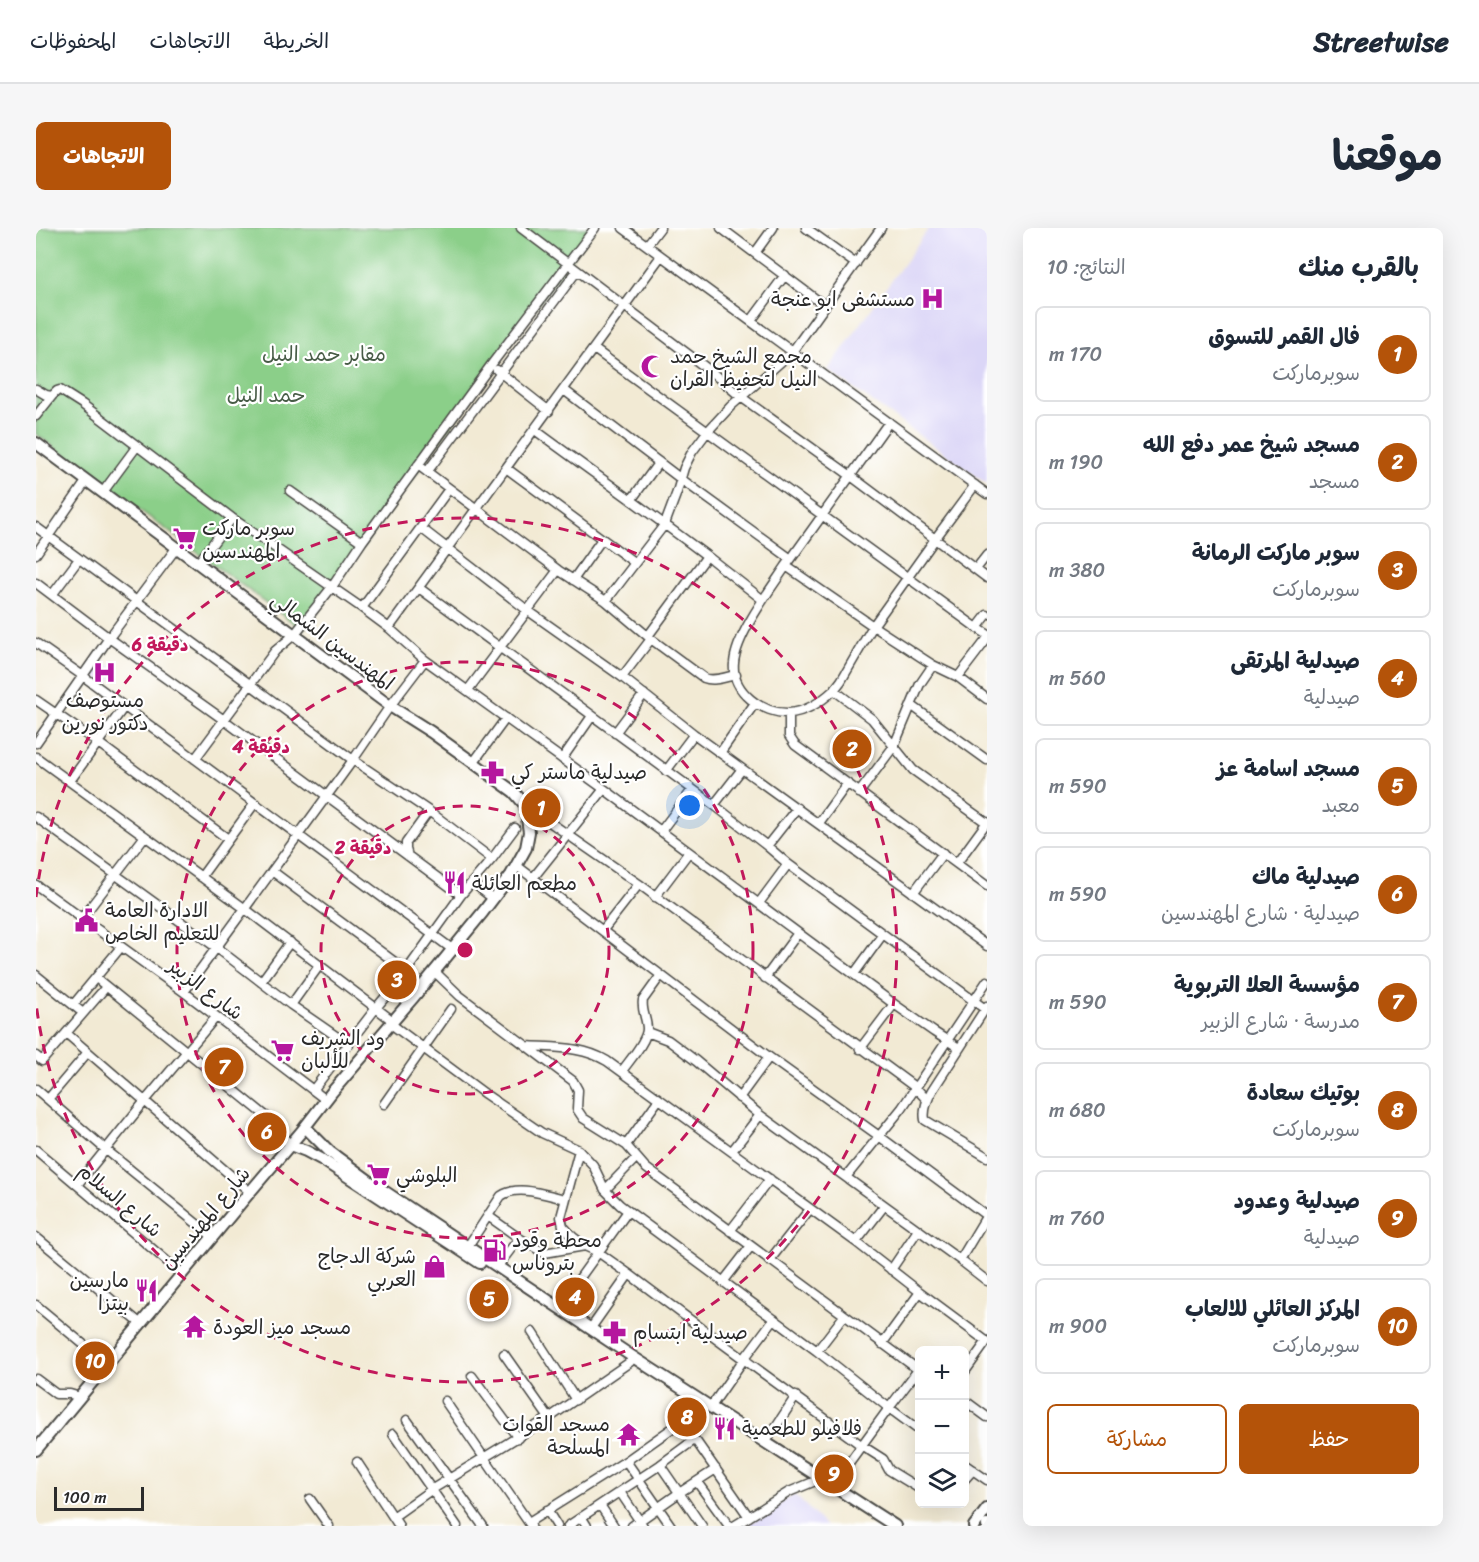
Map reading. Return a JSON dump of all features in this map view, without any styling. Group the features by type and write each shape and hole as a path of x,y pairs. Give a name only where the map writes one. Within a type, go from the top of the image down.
{"main road":[{"name":"المهندسين الشمالي","path":"36,443 390,706 431,732 514,792 525,805"},
{"path":"492,898 517,866 526,848 529,838 525,805"},
{"name":"شارع المهندسين","path":"37,1445 80,1397 305,1128 492,898"},
{"path":"305,1128 330,1152 403,1208 816,1479 895,1526"},
{"path":"290,1145 306,1150 468,1246 484,1261 498,1266 591,1329 632,1360 765,1443 881,1526"},
{"path":"974,1526 987,1509"}],"street":[{"path":"520,228 709,370 741,397 987,578"},
{"path":"195,759 275,651 294,634 332,587 362,542 491,365 595,228"},
{"path":"623,228 987,494"},
{"path":"647,245 660,228"},
{"path":"721,228 825,306"},
{"path":"755,253 773,228"},
{"path":"806,228 856,264"},
{"path":"606,601 664,524 687,460 707,432 741,397 792,352 881,228"},
{"path":"389,628 661,256"},
{"path":"427,472 577,271"},
{"path":"751,321 784,275"},
{"path":"594,349 987,634"},
{"path":"491,365 549,411"},
{"path":"36,388 52,396"},
{"path":"36,416 57,391 60,390 73,397 232,518 389,628 425,660 690,852 894,1004 959,1048"},
{"path":"564,390 873,626 933,665 958,677 987,699"},
{"path":"889,422 763,600 737,648 733,666 738,684 755,703 774,711 789,713 812,706 834,690 873,626 975,485"},
{"path":"535,430 632,499 763,600"},
{"path":"103,492 137,446"},
{"path":"632,499 659,462"},
{"path":"418,465 558,570 606,601 708,680 736,675"},
{"path":"506,468 635,564"},
{"path":"36,554 87,480"},
{"path":"362,608 449,489"},
{"path":"290,491 362,542"},
{"path":"198,562 232,518"},
{"path":"36,527 492,859"},
{"path":"421,528 527,610 622,677 694,734 987,946"},
{"path":"573,579 602,540"},
{"path":"36,743 109,638 177,547"},
{"path":"976,570 987,555"},
{"path":"622,677 707,556"},
{"path":"52,595 79,559"},
{"path":"468,690 558,570"},
{"path":"36,583 461,895"},
{"path":"419,588 974,1002 986,1008 927,1100 924,1114 925,1120 987,1157"},
{"path":"977,628 987,615"},
{"path":"958,677 987,639"},
{"path":"36,643 299,834 452,949"},
{"path":"184,992 425,660"},
{"path":"859,793 894,746 920,684 933,665"},
{"path":"834,690 872,719 913,770 987,822 957,863"},
{"path":"615,733 644,694"},
{"path":"36,700 228,839"},
{"path":"720,753 755,703"},
{"path":"911,705 987,760"},
{"path":"70,781 124,707"},
{"path":"789,713 789,736 792,742 987,886"},
{"path":"562,759 592,716"},
{"path":"473,763 506,718"},
{"path":"666,771 694,734"},
{"path":"36,757 290,942 376,1008 423,1049 485,1094 542,1133 579,1150 593,1165 604,1190 628,1211 817,1351 915,1427"},
{"path":"714,806 742,769"},
{"path":"819,823 847,784"},
{"path":"533,878 604,789"},
{"path":"661,831 692,790"},
{"path":"201,877 255,802"},
{"path":"525,805 639,884 860,1049 916,1088 927,1100"},
{"path":"767,846 797,808"},
{"path":"408,856 406,843 429,811"},
{"path":"36,818 349,1045"},
{"path":"313,1090 402,977 461,895 515,828"},
{"path":"82,918 145,836"},
{"path":"655,897 690,852"},
{"path":"913,893 943,854"},
{"path":"759,903 788,864"},
{"path":"517,866 769,1057 987,1216 960,1260"},
{"path":"272,871 400,966 403,984 416,994"},
{"path":"472,882 492,898"},
{"path":"603,930 639,884"},
{"name":"شارع الزبير","path":"36,885 184,992 326,1100"},
{"path":"765,978 798,933"},
{"path":"854,974 883,934"},
{"path":"261,982 290,942"},
{"path":"73,1005 122,947"},
{"path":"291,1005 319,966"},
{"path":"434,971 460,996 575,1083 578,1090 577,1109 580,1115 626,1145 646,1168 915,1368"},
{"path":"622,1071 647,1032 643,1000 661,975"},
{"path":"36,988 39,978 83,1013"},
{"path":"96,978 266,1116 290,1145"},
{"path":"846,1177 916,1088 987,981"},
{"path":"36,1056 42,1061 106,987"},
{"path":"860,1049 894,1004"},
{"path":"384,1104 451,1009"},
{"path":"77,1185 216,1017"},
{"path":"647,1032 668,1040 696,1060 760,1114 987,1281"},
{"path":"66,1033 250,1192"},
{"path":"527,1046 590,1052 622,1071 856,1242 986,1345 969,1367"},
{"path":"49,1098 88,1052"},
{"path":"740,1098 769,1057"},
{"path":"36,1089 213,1237"},
{"path":"626,1145 658,1099"},
{"path":"732,1151 760,1114"},
{"name":"شارع السلام","path":"36,1150 182,1274"},
{"path":"579,1150 561,1217 563,1226 573,1237 629,1274 883,1459 889,1470 915,1486"},
{"path":"604,1190 636,1158"},
{"path":"730,1231 770,1179"},
{"path":"468,1246 501,1196 506,1193 522,1190 565,1199"},
{"path":"856,1242 884,1206"},
{"path":"769,1261 810,1209"},
{"path":"559,1307 628,1211"},
{"path":"488,1216 544,1253 585,1246"},
{"path":"891,1270 918,1230"},
{"path":"36,1236 141,1324"},
{"path":"498,1266 519,1238"},
{"path":"723,1282 751,1246"},
{"path":"591,1329 629,1274"},
{"path":"882,1344 920,1292"},
{"path":"36,1305 107,1364"},
{"path":"817,1351 844,1316"},
{"path":"710,1408 774,1319"},
{"path":"532,1332 576,1400"},
{"path":"504,1354 549,1418"},
{"path":"387,1526 396,1521 431,1490 549,1418 632,1360"},
{"path":"471,1376 518,1438"},
{"path":"831,1486 915,1376"},
{"path":"36,1379 56,1394 80,1397"},
{"path":"765,1443 796,1396"},
{"path":"445,1401 530,1524 547,1510 626,1461 681,1422"},
{"path":"969,1404 987,1417"},
{"path":"407,1420 483,1526"},
{"path":"393,1434 457,1526"},
{"path":"568,1526 694,1440 749,1517"},
{"path":"626,1461 671,1526"},
{"path":"357,1462 396,1521"},
{"path":"660,1465 702,1526"},
{"path":"969,1467 987,1480"},
{"path":"620,1492 638,1524 716,1469"},
{"path":"969,1474 973,1470"},
{"path":"734,1526 789,1492 816,1479"},
{"path":"697,1482 729,1526"},
{"path":"310,1499 329,1526"},
{"path":"600,1505 614,1526"},
{"path":"547,1510 557,1526"},
{"path":"582,1518 587,1526"}],"shaded area":[{"name":"مستشفى ابو عنجة","path":"929,228 987,228 987,484 828,370"},
{"name":"مستوصف دكتور نورين","path":"103,660 118,671 108,684 92,675"},
{"path":"794,1494 826,1526 746,1526"}],"green space":[{"name":"مقابر حمد النيل","path":"36,228 594,228 303,630 36,434"}],"place":[{"name":"مستشفى ابو عنجة","path":"933,299"},
{"name":"مجمع الشيخ حمد النيل لتحفيظ القران","path":"652,367"},
{"name":"سوبر ماركت المهندسين","path":"184,539"},
{"name":"مستوصف دكتور نورين","path":"105,673"},
{"name":"مسجد شيخ عمر دفع الله","path":"852,749"},
{"name":"صيدلية ماستر كي","path":"493,772"},
{"name":"فال القمر للتسوق","path":"541,808"},
{"name":"مطعم العائلة","path":"454,883"},
{"name":"الادارة العامة للتعليم الخاص","path":"87,921"},
{"name":"سوبر ماركت الرمانة","path":"397,980"},
{"name":"ود الشريف للألبان","path":"283,1050"},
{"name":"مؤسسة العلا التربوية","path":"224,1067"},
{"name":"صيدلية ماك","path":"267,1132"},
{"name":"البلوشي","path":"378,1175"},
{"name":"محطة وقود بتروناس","path":"494,1251"},
{"name":"شركة الدجاج العربي","path":"434,1267"},
{"name":"مارسين بيتزا","path":"147,1291"},
{"name":"صيدلية المرتقى","path":"575,1297"},
{"name":"مسجد اسامة عز","path":"489,1299"},
{"name":"مسجد ميز العودة","path":"195,1327"},
{"name":"صيدلية ابتسام","path":"615,1332"},
{"name":"المركز العائلي للالعاب","path":"95,1361"},
{"name":"بوتيك سعادة","path":"687,1417"},
{"name":"فلافيلو للطعمية","path":"724,1428"},
{"name":"مسجد القوات المسلحة","path":"628,1435"},
{"name":"صيدلية وعدود","path":"834,1474"}],"park label":[{"name":"حمد النيل","path":"266,395"}]}
